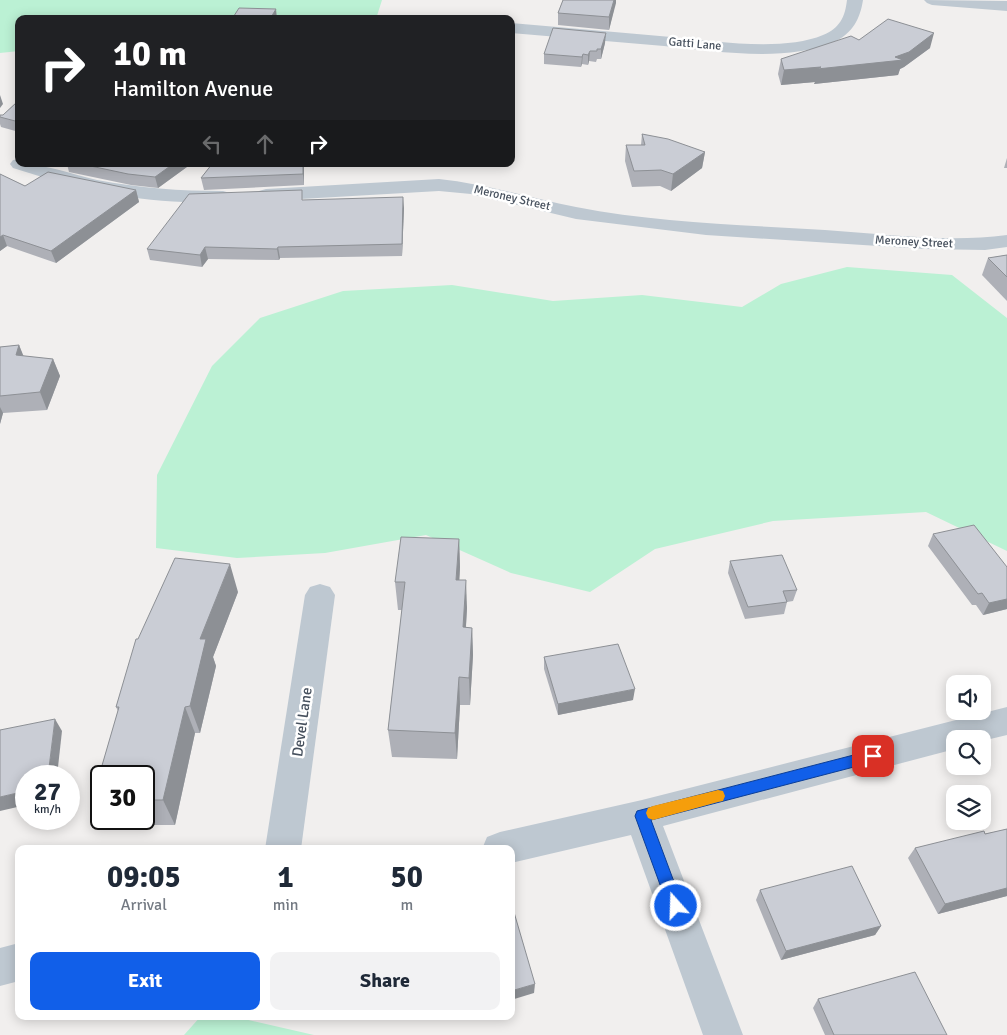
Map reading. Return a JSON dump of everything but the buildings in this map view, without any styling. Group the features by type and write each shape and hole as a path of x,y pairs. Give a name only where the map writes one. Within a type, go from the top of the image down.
{"street":[{"name":"Gatti Lane","path":"515,21 732,47 768,48 822,40 840,33 851,21 855,0"},
{"path":"932,0 1007,6"},
{"name":"Meroney Street","path":"0,157 15,163"},
{"name":"Meroney Street","path":"28,167 66,179 131,193 182,198 439,185 471,188 614,220 925,243 985,244 1007,241"},
{"name":"Devel Lane","path":"284,845 320,595"},
{"path":"515,846 642,816 1007,722"},
{"path":"642,816 723,1035"},
{"path":"0,967 15,963"}],"green space":[{"path":"0,0 382,0 377,15 15,15 15,51 0,53"},
{"path":"847,267 952,275 1007,318 1007,551 926,512 773,521 655,549 590,592 511,573 426,535 325,553 237,558 156,548 157,475 212,366 260,318 343,291 452,285 553,301 642,295 742,307 781,284"},
{"path":"197,1020 248,1020 314,1035 184,1035"}],"slow traffic":[{"path":"653,813 718,796"}],"route":[{"path":"676,906 642,816 873,756"}]}
